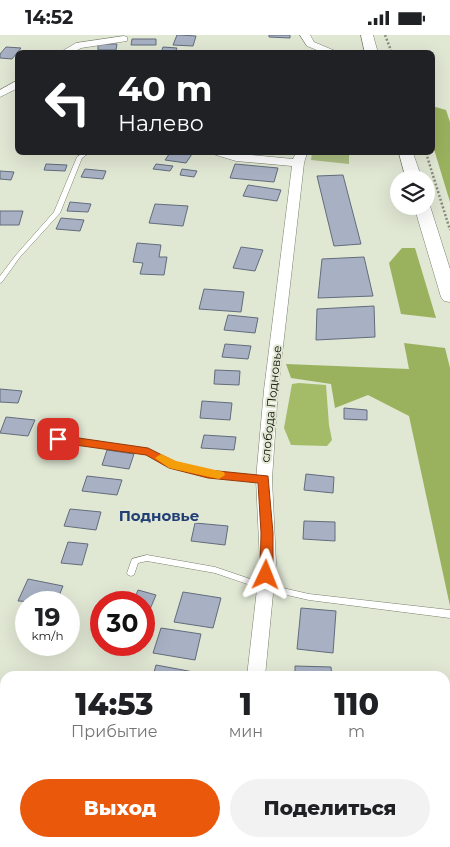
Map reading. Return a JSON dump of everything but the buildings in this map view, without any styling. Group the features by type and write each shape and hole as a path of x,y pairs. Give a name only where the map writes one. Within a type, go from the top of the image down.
{"street":[{"path":"305,35 310,44 327,50"},
{"path":"367,35 371,50"},
{"path":"70,50 79,45 124,40"},
{"path":"0,94 15,85"},
{"name":"слобода Подновье","path":"226,155 236,158 300,158 271,390 264,479 268,563 257,671"},
{"path":"407,155 411,170"},
{"path":"425,215 450,297"}],"lane":[{"path":"0,281 18,256 57,213 80,157 83,155"},
{"path":"58,439 148,452 173,465 208,474 264,479"},
{"path":"131,573 135,561 147,558 215,570 265,587 309,597 450,614"}],"path":[{"path":"385,35 391,50"},
{"path":"427,155 450,230"}],"shaded area":[{"path":"435,107 446,110 450,122 450,202 435,153"},
{"path":"312,155 349,155 349,164 311,160"},
{"path":"402,248 415,248 436,318 401,314 389,263"},
{"path":"404,343 445,348 450,368 450,606 409,416 368,395 335,408 331,384 291,378 286,364 409,369"},
{"path":"292,384 326,385 332,440 327,446 291,445 284,428"}],"slow traffic":[{"path":"161,458 173,465 219,475"}],"district":[{"name":"Подновье","path":"159,515"}],"route":[{"path":"58,439 148,452 173,465 208,474 264,479 268,563 266,575"}]}
